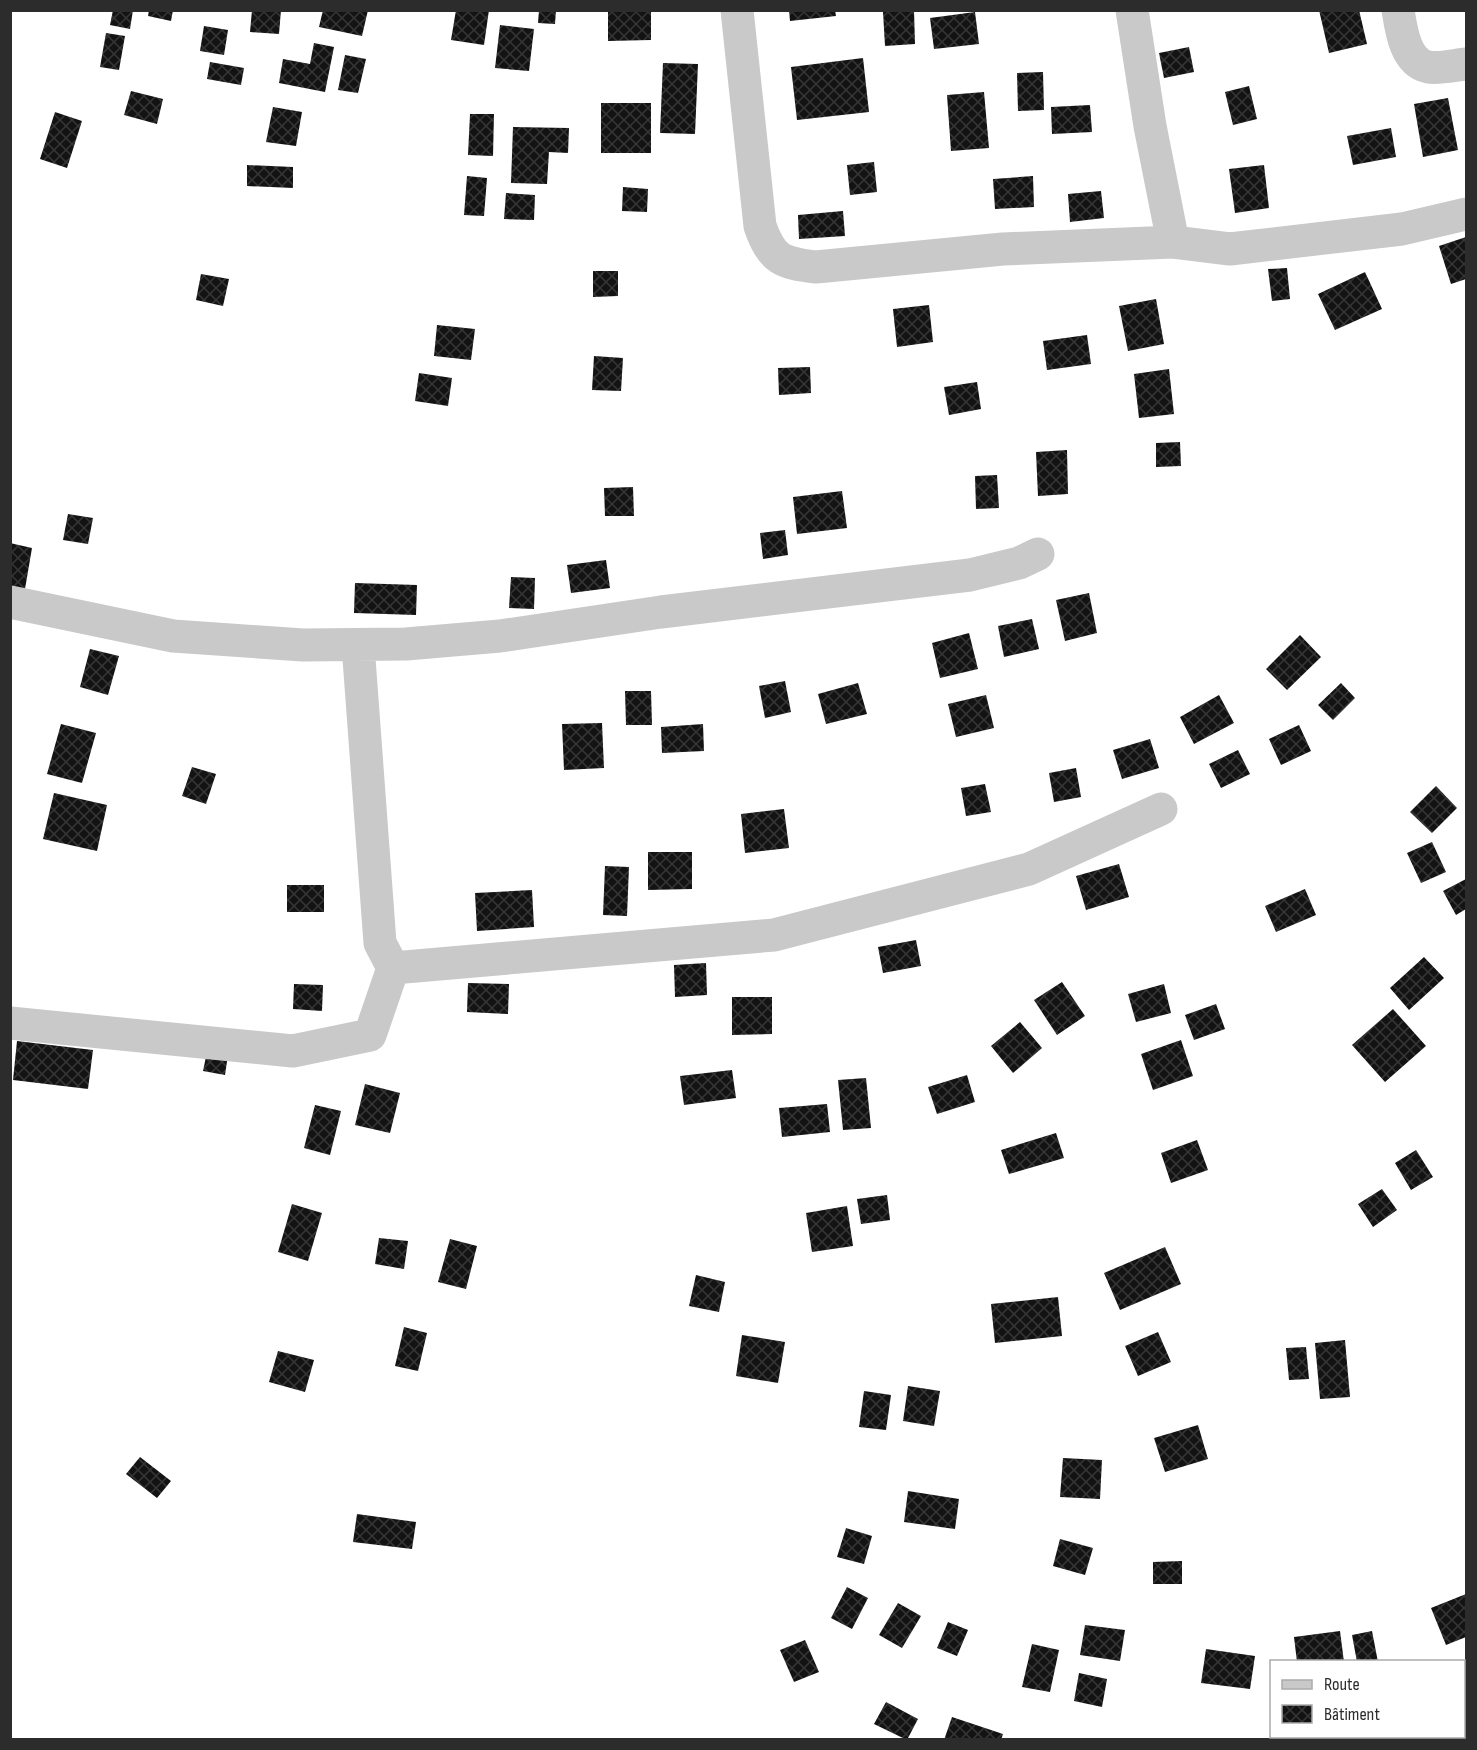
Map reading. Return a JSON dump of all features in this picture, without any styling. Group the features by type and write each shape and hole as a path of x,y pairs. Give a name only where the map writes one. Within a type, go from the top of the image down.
{"street":[{"path":"737,10 760,226 767,247 788,264 816,267 1003,249 1173,242 1230,249 1402,229 1467,214"},
{"path":"1132,10 1150,126 1173,242"},
{"path":"1398,10 1403,37 1414,59 1427,67 1467,64"},
{"path":"10,602 173,636 303,645 406,644 500,636 661,612 970,575 1019,562 1038,554"},
{"path":"10,1023 293,1051 370,1035 393,968 380,943 358,645"},
{"path":"393,968 774,935 1029,869 1161,809"}],"building":[{"path":"113,10 133,10 130,29 110,25"},
{"path":"149,10 173,10 171,21 148,16"},
{"path":"252,10 281,10 279,34 250,32"},
{"path":"323,10 368,10 362,36 319,27"},
{"path":"456,10 489,10 484,45 451,40"},
{"path":"539,10 556,10 555,24 538,23"},
{"path":"608,10 651,10 651,40 608,41"},
{"path":"789,10 835,10 836,16 790,21"},
{"path":"914,10 915,44 885,46 883,12"},
{"path":"1319,10 1359,10 1367,44 1329,53"},
{"path":"975,12 979,44 934,49 930,18"},
{"path":"500,25 534,29 529,71 495,68"},
{"path":"204,26 228,30 224,55 200,51"},
{"path":"106,33 125,36 119,70 100,67"},
{"path":"314,43 334,47 325,92 279,83 283,59 310,64"},
{"path":"1189,47 1194,72 1164,78 1159,53"},
{"path":"345,55 366,59 358,93 338,90"},
{"path":"863,58 869,112 797,120 791,67"},
{"path":"210,62 244,68 241,85 207,79"},
{"path":"663,63 698,64 695,134 660,133"},
{"path":"1043,72 1044,110 1018,111 1017,73"},
{"path":"1249,86 1257,119 1233,125 1225,92"},
{"path":"131,91 163,99 157,124 124,115"},
{"path":"984,92 989,148 951,151 947,95"},
{"path":"1448,98 1458,150 1423,157 1414,104"},
{"path":"601,103 651,103 651,153 601,153"},
{"path":"1090,105 1092,132 1052,134 1051,107"},
{"path":"273,107 302,112 296,146 266,142"},
{"path":"55,112 82,121 67,168 40,159"},
{"path":"470,114 494,114 493,156 468,155"},
{"path":"513,127 569,128 568,153 549,152 547,184 511,183"},
{"path":"1391,128 1396,157 1353,165 1347,136"},
{"path":"874,162 877,192 850,195 847,165"},
{"path":"247,165 293,167 293,188 247,186"},
{"path":"1264,165 1269,208 1235,213 1229,169"},
{"path":"467,176 487,178 484,216 464,215"},
{"path":"1033,176 1034,207 995,209 993,179"},
{"path":"623,187 648,189 647,212 622,211"},
{"path":"1101,191 1104,218 1070,222 1068,194"},
{"path":"506,193 535,195 534,220 504,219"},
{"path":"843,211 845,236 799,239 798,215"},
{"path":"1466,237 1466,279 1451,284 1439,246"},
{"path":"1287,268 1290,299 1272,301 1268,269"},
{"path":"593,271 618,271 618,296 593,297"},
{"path":"1365,272 1382,309 1335,330 1318,294"},
{"path":"201,274 229,279 223,306 196,300"},
{"path":"1156,299 1164,344 1128,351 1119,306"},
{"path":"929,305 933,342 897,347 893,309"},
{"path":"437,325 475,329 471,360 434,356"},
{"path":"1087,335 1091,364 1047,370 1043,341"},
{"path":"594,356 623,358 621,391 592,390"},
{"path":"810,367 811,393 779,395 778,368"},
{"path":"1169,369 1174,414 1139,418 1134,374"},
{"path":"419,373 452,378 448,406 415,401"},
{"path":"977,382 981,409 949,415 944,387"},
{"path":"1180,442 1181,466 1156,467 1156,443"},
{"path":"1067,450 1068,494 1038,496 1036,452"},
{"path":"997,475 999,508 976,509 975,476"},
{"path":"633,487 634,516 605,516 604,488"},
{"path":"842,491 847,528 797,534 793,497"},
{"path":"68,514 93,518 88,544 63,540"},
{"path":"785,530 788,555 763,559 760,533"},
{"path":"10,543 32,548 25,589 10,586"},
{"path":"606,560 610,588 571,593 567,565"},
{"path":"511,577 535,578 534,609 509,608"},
{"path":"355,583 417,585 416,615 354,613"},
{"path":"1089,593 1097,633 1065,641 1056,600"},
{"path":"1032,619 1039,649 1004,657 998,626"},
{"path":"969,633 978,669 940,678 932,643"},
{"path":"1300,635 1321,657 1287,690 1266,669"},
{"path":"90,649 119,656 108,695 80,687"},
{"path":"785,681 791,712 765,718 759,686"},
{"path":"858,683 867,714 826,724 818,694"},
{"path":"1341,683 1355,698 1333,720 1318,705"},
{"path":"625,691 651,691 652,725 626,725"},
{"path":"986,695 994,728 956,737 948,704"},
{"path":"1219,695 1234,723 1194,744 1180,717"},
{"path":"602,723 604,768 564,770 562,724"},
{"path":"61,724 96,733 82,783 47,774"},
{"path":"703,724 704,751 662,753 661,727"},
{"path":"1299,725 1311,751 1281,765 1269,739"},
{"path":"1150,739 1159,768 1122,779 1113,750"},
{"path":"1238,750 1250,774 1221,788 1209,764"},
{"path":"192,767 216,774 206,804 182,796"},
{"path":"1076,768 1081,797 1054,802 1049,773"},
{"path":"985,784 991,812 966,816 961,788"},
{"path":"1436,786 1457,808 1432,833 1410,812"},
{"path":"54,793 107,805 97,851 43,839"},
{"path":"784,809 789,848 745,853 741,814"},
{"path":"1432,842 1446,872 1421,883 1407,853"},
{"path":"648,852 692,852 692,889 648,890"},
{"path":"1119,864 1129,897 1086,910 1076,876"},
{"path":"605,866 629,867 627,916 603,915"},
{"path":"1466,879 1466,909 1456,915 1443,891"},
{"path":"287,885 324,885 324,912 287,912"},
{"path":"1305,889 1316,915 1276,932 1265,906"},
{"path":"532,890 534,927 477,931 475,893"},
{"path":"916,940 921,966 883,973 878,947"},
{"path":"1424,957 1444,978 1409,1010 1390,988"},
{"path":"706,963 707,995 675,997 674,965"},
{"path":"1062,982 1085,1016 1057,1035 1034,1000"},
{"path":"468,983 509,984 508,1014 467,1012"},
{"path":"294,984 323,985 322,1011 293,1009"},
{"path":"1164,984 1171,1013 1136,1022 1128,994"},
{"path":"732,997 772,997 772,1034 732,1035"},
{"path":"1216,1004 1225,1029 1194,1040 1185,1015"},
{"path":"1393,1009 1426,1046 1385,1082 1352,1045"},
{"path":"1020,1022 1042,1048 1013,1073 991,1046"},
{"path":"1181,1040 1193,1076 1153,1090 1141,1054"},
{"path":"17,1041 93,1050 88,1089 13,1080"},
{"path":"207,1052 228,1055 225,1075 203,1071"},
{"path":"732,1070 736,1098 684,1105 680,1076"},
{"path":"967,1075 975,1102 937,1114 928,1087"},
{"path":"866,1078 871,1128 843,1130 838,1080"},
{"path":"365,1084 400,1093 390,1133 355,1125"},
{"path":"827,1104 830,1132 782,1137 779,1108"},
{"path":"315,1105 341,1111 330,1155 304,1148"},
{"path":"1056,1133 1064,1158 1009,1174 1001,1150"},
{"path":"1197,1140 1208,1170 1171,1183 1161,1153"},
{"path":"1416,1150 1433,1177 1411,1190 1395,1163"},
{"path":"1382,1189 1397,1210 1373,1227 1358,1204"},
{"path":"887,1195 890,1220 861,1224 857,1199"},
{"path":"292,1204 322,1213 308,1261 278,1252"},
{"path":"847,1206 853,1246 812,1252 806,1213"},
{"path":"379,1238 408,1241 404,1269 375,1264"},
{"path":"450,1239 477,1246 466,1289 438,1282"},
{"path":"1165,1247 1181,1284 1120,1310 1104,1273"},
{"path":"696,1275 725,1282 719,1312 689,1306"},
{"path":"1058,1297 1062,1336 995,1343 991,1304"},
{"path":"404,1327 427,1333 418,1371 395,1366"},
{"path":"1158,1332 1171,1362 1138,1376 1125,1346"},
{"path":"742,1335 785,1342 778,1383 736,1376"},
{"path":"1345,1340 1350,1397 1320,1399 1315,1343"},
{"path":"1306,1347 1309,1379 1289,1380 1286,1348"},
{"path":"278,1351 314,1360 305,1392 269,1382"},
{"path":"908,1386 940,1391 934,1426 903,1421"},
{"path":"864,1391 891,1395 886,1430 859,1427"},
{"path":"1198,1425 1208,1459 1165,1472 1154,1438"},
{"path":"140,1457 171,1481 157,1498 126,1474"},
{"path":"1063,1458 1102,1460 1100,1499 1060,1497"},
{"path":"908,1491 959,1499 955,1529 904,1522"},
{"path":"357,1514 416,1522 412,1549 353,1542"},
{"path":"846,1528 872,1536 864,1564 837,1557"},
{"path":"1060,1539 1093,1548 1085,1575 1053,1566"},
{"path":"1182,1561 1182,1584 1153,1584 1153,1562"},
{"path":"847,1587 868,1598 852,1629 831,1618"},
{"path":"1466,1594 1466,1637 1446,1645 1431,1608"},
{"path":"898,1603 921,1616 902,1648 879,1635"},
{"path":"948,1622 968,1630 957,1656 937,1648"},
{"path":"1085,1625 1125,1630 1120,1661 1080,1655"},
{"path":"1340,1631 1344,1660 1297,1660 1294,1637"},
{"path":"1372,1631 1378,1660 1357,1660 1352,1635"},
{"path":"805,1640 819,1672 794,1682 780,1650"},
{"path":"1032,1644 1059,1650 1050,1692 1022,1687"},
{"path":"1206,1649 1255,1656 1250,1689 1201,1683"},
{"path":"1079,1673 1107,1679 1102,1707 1074,1701"},
{"path":"886,1702 918,1719 907,1740 874,1724"},
{"path":"952,1717 1003,1734 1001,1740 944,1740"},
{"path":"1393,1738 1430,1738 1430,1740 1393,1740"}]}
